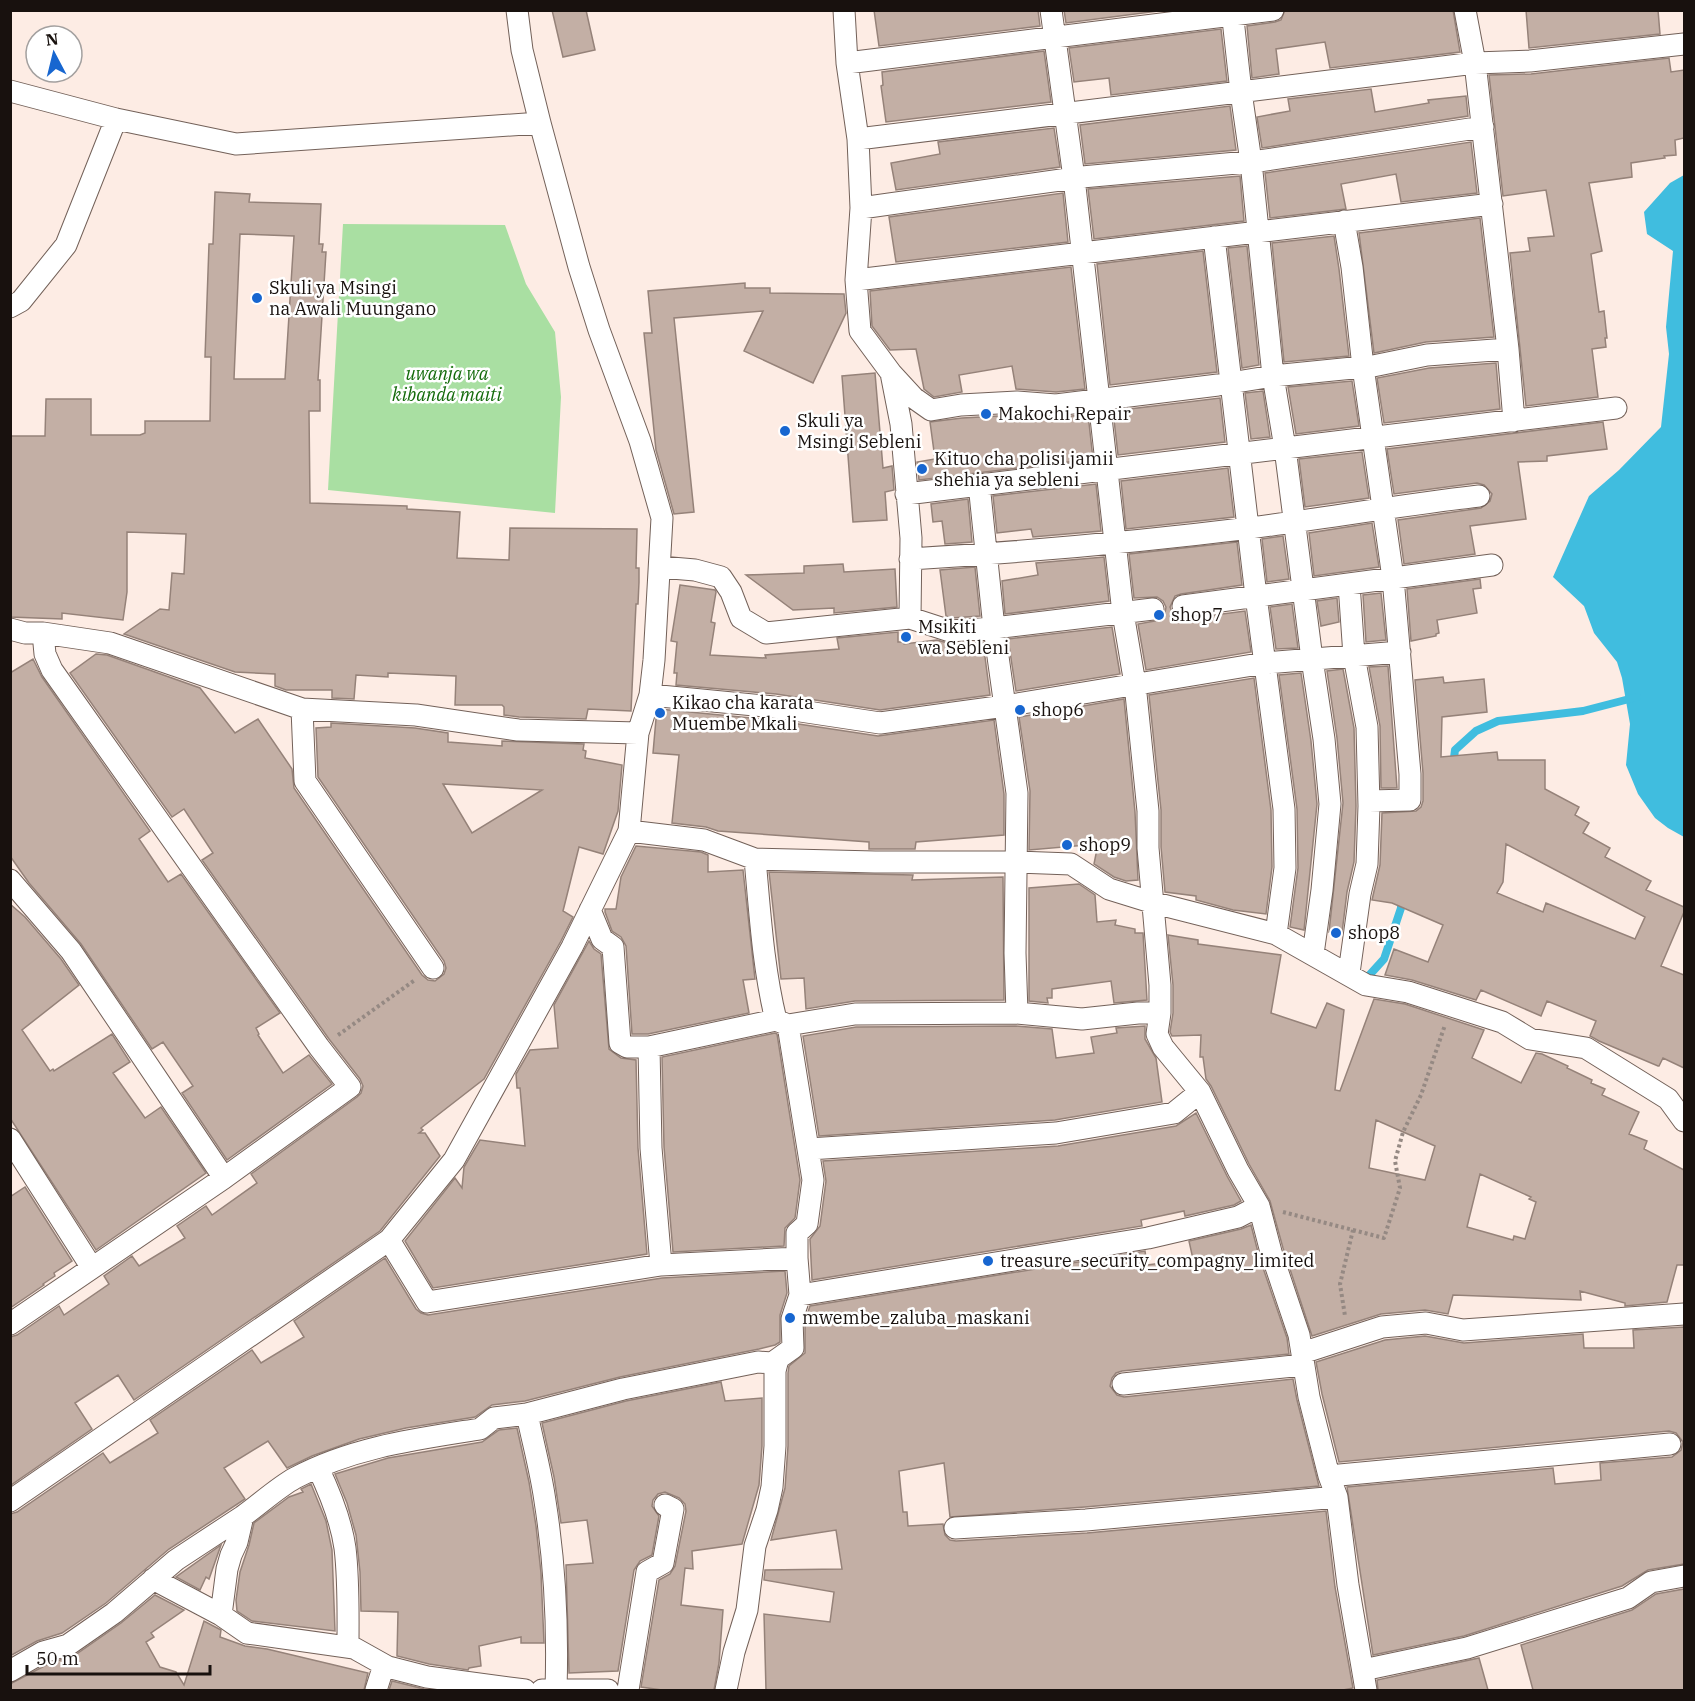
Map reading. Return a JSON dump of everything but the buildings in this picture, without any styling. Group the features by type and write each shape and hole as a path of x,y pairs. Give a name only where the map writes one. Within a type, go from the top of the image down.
{"street":[{"path":"10,1501 389,1240 454,1160 572,947 629,831 638,733 650,696 662,518 640,441 599,330 579,267 522,50 517,10"},
{"path":"844,10 847,63 858,139 861,208 856,280 860,331 914,398 932,410 961,405 1006,402 1056,405 1273,376 1395,363 1427,355 1508,349"},
{"path":"1052,10 1074,178 1115,542 1135,684 1148,812 1151,902 1160,985 1157,1034 1200,1092 1238,1170 1259,1206 1271,1252 1299,1335 1329,1476 1337,1497 1348,1585 1365,1680 1628,1598 1651,1582 1684,1575"},
{"path":"847,63 1055,38 1232,13 1273,10"},
{"path":"1465,10 1475,63 1483,127 1514,421"},
{"path":"1232,13 1240,92 1251,162 1273,376 1285,448 1324,739 1330,804 1322,891 1313,954"},
{"path":"858,139 1475,63 1530,61 1684,44"},
{"path":"10,91 117,119 236,144 540,123"},
{"path":"10,307 21,301 66,245 117,119"},
{"path":"861,208 1074,178 1251,162 1483,127"},
{"path":"856,280 1492,204"},
{"path":"1344,221 1393,578 1410,774 1410,800 1369,801"},
{"path":"1214,237 1256,596 1284,809 1285,868 1276,934"},
{"path":"891,372 901,424 911,538 910,618"},
{"path":"906,494 1616,408"},
{"path":"979,484 994,628 1017,793 1015,942 1017,1013"},
{"path":"910,559 986,554 1249,528 1479,496"},
{"path":"1183,606 1492,565"},
{"path":"660,567 695,570 721,577 731,592 741,618 766,633 910,618 950,631 1153,609"},
{"path":"1349,584 1354,656 1367,727 1369,801 1367,864 1360,894 1349,973"},
{"path":"10,629 25,633 43,633 110,643 302,708 416,715 518,730 638,733"},
{"path":"10,1324 224,1178 350,1087 319,1047 52,670 45,654 43,633"},
{"path":"650,696 774,707 880,723 1005,706 1265,663 1400,652"},
{"path":"302,708 305,780 433,968"},
{"path":"629,831 704,840 755,859 1071,864 1109,889 1276,934 1349,973 1366,985 1408,992 1502,1022 1530,1039 1586,1048 1668,1100 1684,1121"},
{"path":"10,1671 43,1652 68,1645 114,1613 176,1560 243,1516 293,1479 318,1468 368,1449 480,1429 494,1418 527,1414 623,1389 758,1362 772,1363 793,1348 792,1319 800,1295 797,1233 807,1224 813,1180 809,1149 782,1023 770,994 761,933 755,859"},
{"path":"10,880 71,951 224,1178"},
{"path":"590,910 602,939 613,947 620,1043 627,1047 649,1047 782,1023 855,1014 1017,1013 1082,1019 1160,1013"},
{"path":"649,1047 651,1148 662,1265"},
{"path":"809,1149 1056,1133 1174,1113 1200,1092"},
{"path":"10,1139 92,1268"},
{"path":"800,1295 1148,1238 1238,1217 1259,1206"},
{"path":"389,1240 427,1302 662,1265 797,1258"},
{"path":"1123,1384 1303,1359 1348,1338 1382,1327 1426,1323 1463,1329 1684,1314"},
{"path":"726,1690 734,1652 747,1610 755,1546 772,1487 775,1457 774,1371 778,1359"},
{"path":"527,1414 545,1500 555,1578 558,1632 556,1690"},
{"path":"1329,1476 1670,1444"},
{"path":"318,1468 332,1498 345,1546 348,1585 348,1647"},
{"path":"955,1528 1086,1520 1337,1497"},
{"path":"628,1690 647,1572 663,1563 673,1509 665,1505"},
{"path":"221,1615 227,1569 243,1516"},
{"path":"153,1579 221,1615 247,1633 354,1648 384,1665 427,1677 525,1690"},
{"path":"376,1690 384,1665"},
{"path":"542,1690 608,1690"}],"path":[{"path":"319,1047 433,968"},
{"path":"1259,1206 1384,1238 1400,1188 1395,1161 1403,1132 1421,1095 1450,1007"},
{"path":"1348,1338 1340,1284 1353,1230"}],"green space":[{"name":"uwanja wa kibanda maiti","path":"343,224 505,225 526,284 555,332 561,397 555,513 328,490"}],"water":[{"path":"1684,175 1684,837 1655,818 1638,794 1626,765 1630,724 1617,662 1594,633 1584,606 1553,577 1589,496 1619,470 1661,427 1669,354 1666,327 1673,251 1647,234 1644,212 1670,183"}],"waterway":[{"path":"1453,766 1455,750 1476,731 1498,721 1583,711 1637,697"},
{"path":"1364,981 1384,959 1401,908 1401,897"}],"place":[{"name":"Skuli ya Msingi na Awali Muungano","path":"257,298"},
{"name":"Makochi Repair","path":"986,414"},
{"name":"Skuli ya Msingi Sebleni","path":"785,431"},
{"name":"Kituo cha polisi jamii shehia ya sebleni","path":"922,469"},
{"name":"shop7","path":"1159,615"},
{"name":"Msikiti wa Sebleni","path":"906,637"},
{"name":"shop6","path":"1020,710"},
{"name":"Kikao cha karata Muembe Mkali","path":"660,713"},
{"name":"shop9","path":"1067,845"},
{"name":"shop8","path":"1336,933"},
{"name":"treasure_security_compagny_limited","path":"988,1261"},
{"name":"mwembe_zaluba_maskani","path":"790,1318"}]}
